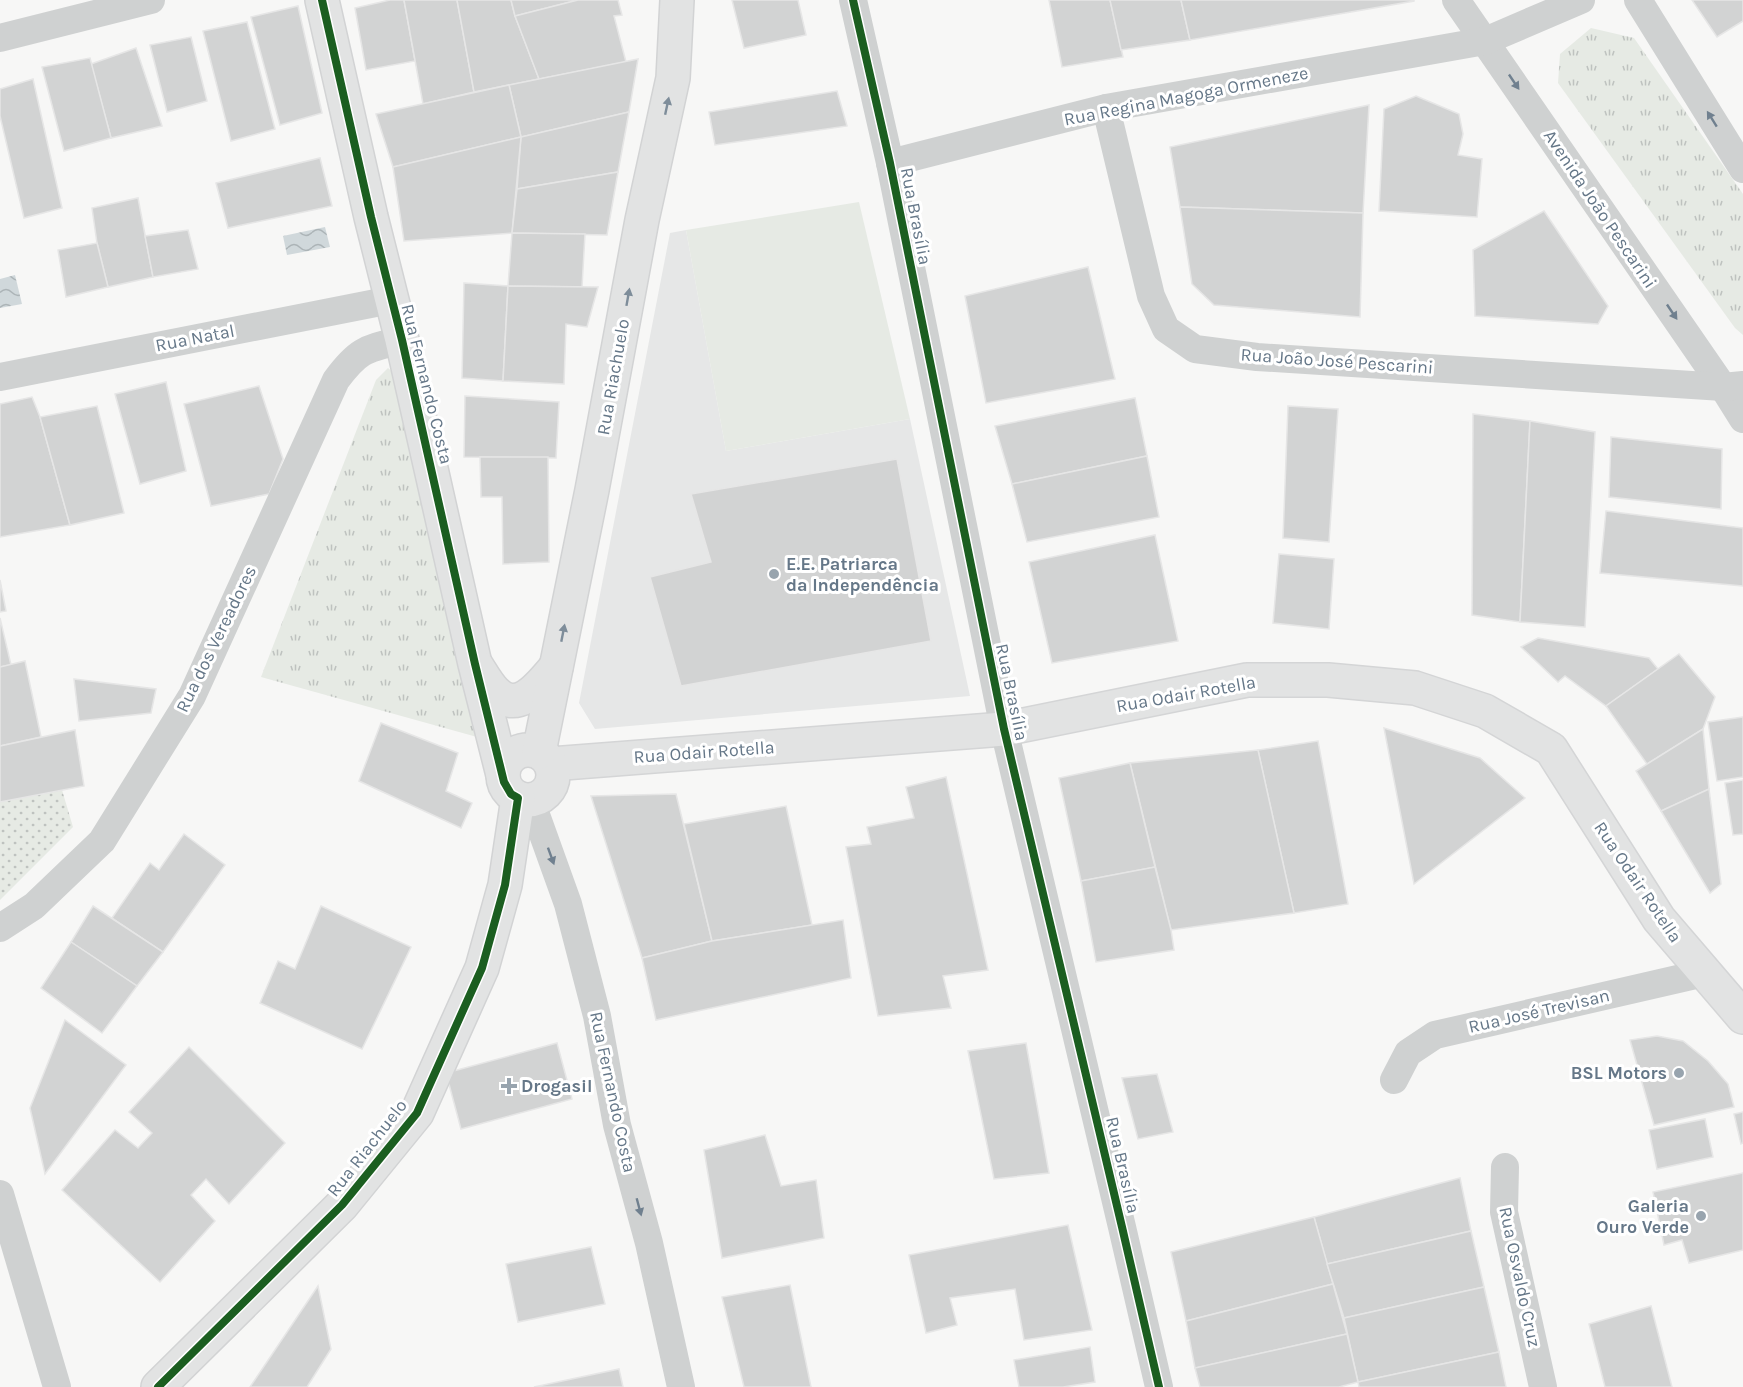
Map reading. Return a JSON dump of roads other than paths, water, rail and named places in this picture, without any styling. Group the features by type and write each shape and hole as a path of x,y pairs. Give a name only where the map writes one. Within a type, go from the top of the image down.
{"main road":[{"name":"Rua Fernando Costa","path":"322,0 475,664 517,791"},
{"name":"Rua Riachuelo","path":"158,1387 342,1205 417,1113 482,968 505,885 517,791 540,798 548,792 553,783 554,773 545,758 556,667 592,490 642,220 673,78 677,0"},
{"path":"475,664 493,690 503,699 519,700 534,693 556,667"},
{"name":"Rua Odair Rotella","path":"517,791 505,766 509,759 522,750 531,750 545,758 1004,729 1247,680 1328,680 1415,688 1485,711 1551,749 1659,919 1743,1017"}],"street":[{"path":"0,38 151,0"},
{"name":"Rua Brasília","path":"853,0 890,163 1004,729 1159,1387"},
{"name":"Avenida João Pescarini","path":"1456,0 1733,386 1743,419"},
{"name":"Rua Regina Magoga Ormeneze","path":"890,163 1106,108 1485,41 1581,0"},
{"path":"1638,0 1743,169"},
{"name":"Rua João José Pescarini","path":"1106,108 1151,296 1166,329 1195,349 1257,357 1733,386"},
{"name":"Rua Natal","path":"0,376 391,300"},
{"name":"Rua dos Vereadores","path":"0,928 34,906 102,842 192,696 336,380 350,361 371,347 402,340"},
{"name":"Rua Fernando Costa","path":"517,791 568,904 597,1016 617,1125 649,1243 681,1387"},
{"name":"Rua José Trevisan","path":"1394,1080 1408,1053 1435,1035 1704,973"},
{"name":"Rua Osvaldo Cruz","path":"1505,1167 1504,1212 1543,1387"},
{"path":"0,1194 57,1387"}],"water":[{"path":"325,227 330,247 287,255 283,236"},
{"path":"15,275 22,304 0,308 0,279"}],"place":[{"name":"E.E. Patriarca da Independência","path":"774,574"},
{"name":"BSL Motors","path":"1679,1073"},
{"name":"Drogasil","path":"509,1086"},
{"name":"Galeria Ouro Verde","path":"1701,1216"}]}
